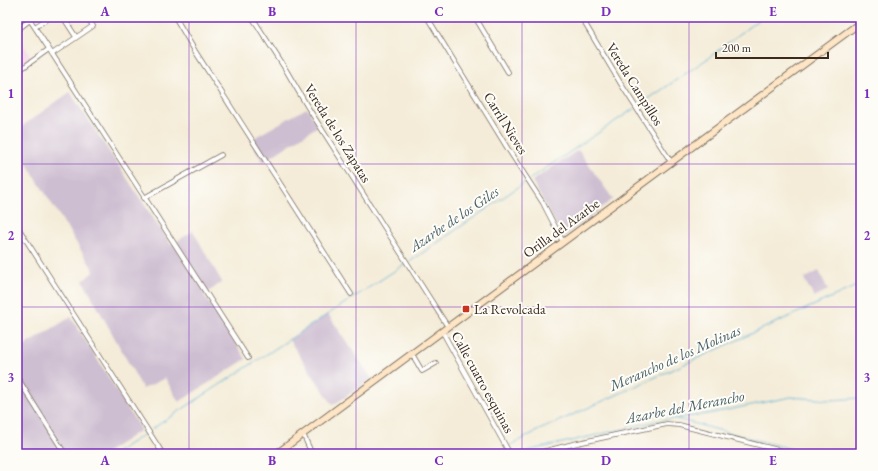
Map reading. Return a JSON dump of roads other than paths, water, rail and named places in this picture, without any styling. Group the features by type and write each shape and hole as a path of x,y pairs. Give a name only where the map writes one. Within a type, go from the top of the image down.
{"street":[{"path":"35,27 50,17"},
{"path":"63,17 76,37"},
{"path":"52,54 93,26 87,17"},
{"path":"175,17 194,51 351,294"},
{"name":"Vereda de los Zapatas","path":"252,17 448,327"},
{"name":"Carril Nieves","path":"428,17 543,203 563,242"},
{"path":"475,17 508,72"},
{"name":"Vereda Campillos","path":"582,17 621,84 671,162"},
{"path":"17,30 29,18 248,358"},
{"path":"17,22 21,27"},
{"name":"Orilla del Azarbe","path":"276,454 861,22"},
{"path":"17,72 49,49"},
{"path":"144,198 221,155"},
{"path":"17,226 163,454"},
{"name":"Calle cuatro esquinas","path":"442,331 510,454"},
{"path":"412,354 422,371 436,363"},
{"path":"17,377 65,454"},
{"path":"534,454 667,424 679,425 794,454"},
{"path":"303,434 312,454"}],"waterway":[{"name":"Azarbe de los Giles","path":"638,106 707,59 762,17"},
{"name":"Azarbe de los Giles","path":"530,179 635,108"},
{"name":"Azarbe de los Giles","path":"408,263 527,181"},
{"name":"Azarbe de los Giles","path":"152,429 405,264"},
{"name":"Merancho de los Molinas","path":"507,447 537,431 861,284"},
{"name":"Azarbe del Merancho","path":"514,454 658,421 707,414 791,397 830,400 861,398"},
{"path":"677,419 810,454"},
{"name":"Azarbe de los Giles","path":"114,454 143,435"},
{"name":"Merancho de los Molinas","path":"500,454 505,449"}],"place":[{"name":"La Revolcada","path":"466,309"}]}
